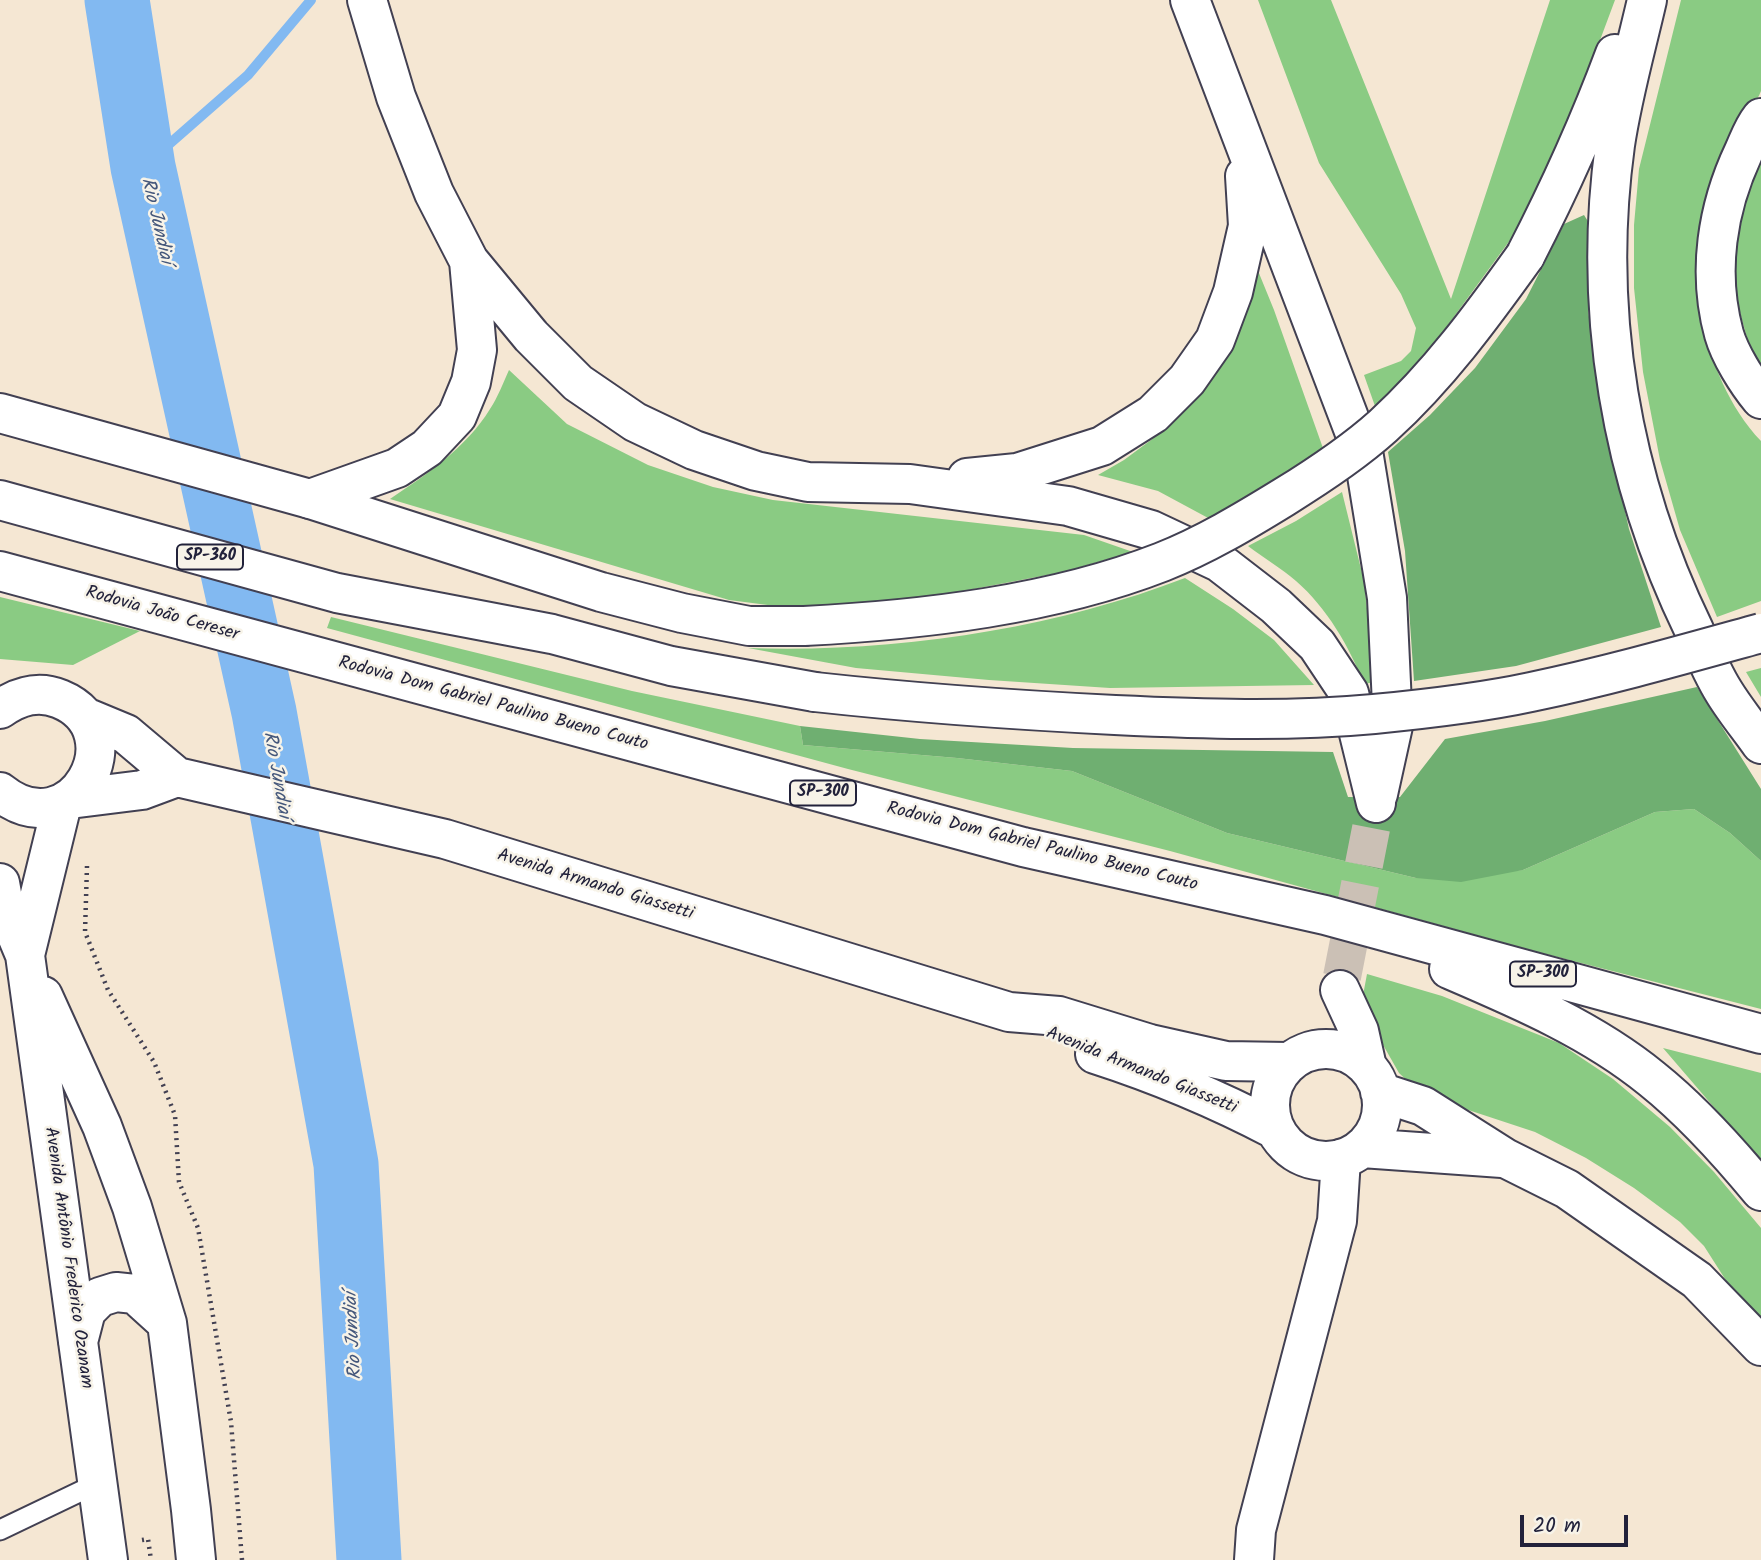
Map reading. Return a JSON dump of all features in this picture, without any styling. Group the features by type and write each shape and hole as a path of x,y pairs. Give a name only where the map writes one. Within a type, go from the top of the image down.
{"main road":[{"path":"367,0 396,97 434,193 469,261 531,336 569,373 635,422 694,450 756,471 808,482 909,484 1068,506 1151,530 1219,562 1276,606 1317,645 1349,693 1376,803 1393,726 1387,598 1364,457 1190,0"},
{"path":"0,413 310,499 601,592 682,614 748,626 887,622 970,610 1074,589 1163,561 1240,524 1316,477 1382,427 1435,374 1474,327 1525,256 1558,193 1587,127 1636,0"},
{"path":"1647,0 1614,157 1609,231 1608,311 1616,379 1631,460 1657,545 1681,605 1723,691 1761,744"},
{"path":"1761,118 1731,179 1717,232 1717,287 1724,336 1748,384 1761,399"},
{"path":"909,484 1017,473 1102,446 1153,414 1186,380 1215,340 1237,274 1248,226 1243,143"},
{"path":"310,499 397,468 428,449 457,416 471,382 477,350 469,261"},
{"name":"SP-360","path":"0,500 337,593 552,634 671,666 815,692 944,706 1187,719 1306,719 1376,714 1528,693 1607,675 1761,633"},
{"name":"Rodovia João Cereser","path":"0,571 324,660"},
{"name":"Rodovia Dom Gabriel Paulino Bueno Couto","path":"324,660 1023,847 1325,915 1761,1034"},
{"name":"Avenida Armando Giassetti","path":"10,697 51,695 70,703 85,717 126,734 184,779 445,839 1009,1012 1059,1016 1150,1044 1226,1061 1299,1056"},
{"path":"66,801 84,786 93,770 96,751 85,717"},
{"path":"0,792 15,803 46,808 66,801 142,790 184,779"},
{"name":"Avenida Antônio Frederico Ozanam","path":"25,955 66,801"},
{"name":"Avenida Antônio Frederico Ozanam","path":"0,883 4,905 25,955 108,1560"},
{"path":"1325,915 1524,1001 1598,1041 1652,1079 1706,1129 1761,1191"},
{"path":"25,955 102,1126 132,1207 167,1323 196,1560"},
{"path":"1254,1560 1256,1530 1352,1154 1376,1132 1382,1112 1359,1031 1341,983 1299,1056 1274,1082 1269,1105 1274,1129 1294,1152 1317,1161 1352,1154 1504,1158"},
{"name":"Avenida Armando Giassetti","path":"1009,1012 1055,1041 1141,1069 1228,1105 1274,1129"},
{"path":"1299,1056 1331,1049 1351,1054 1374,1079 1423,1106 1504,1158 1567,1189 1698,1280 1761,1346"},
{"path":"78,1342 86,1311 100,1297 116,1292 135,1294 167,1323"}],"lane":[{"path":"0,1530 97,1483"}],"path":[{"path":"87,862 85,932 108,989 154,1062 175,1115 179,1182 198,1228 231,1422 242,1560"}],"green space":[{"path":"1258,0 1331,0 1451,299 1550,0 1615,0 1556,158 1516,232 1412,374 1376,409 1364,375 1401,361 1411,351 1416,328 1401,294 1319,163"},
{"path":"1681,0 1761,0 1761,91 1733,131 1718,162 1703,207 1698,242 1702,314 1710,350 1723,383 1740,414 1761,441 1761,601 1717,617 1680,530 1660,460 1643,372 1634,288 1634,225 1639,169"},
{"path":"1761,156 1761,374 1752,356 1736,298 1735,244 1743,195"},
{"path":"1584,215 1594,231 1588,309 1598,390 1629,529 1661,627 1516,666 1414,681 1405,551 1388,452 1430,415 1475,368 1526,299 1564,224"},
{"path":"1254,261 1324,451 1210,519 1158,491 1098,475 1151,440 1192,404 1221,356"},
{"path":"509,370 567,424 648,465 713,487 773,500 1084,535 1133,552 1063,572 921,599 855,606 791,608 729,600 390,499 458,448 493,404"},
{"path":"1342,492 1364,581 1375,682 1364,684 1344,642 1318,603 1290,576 1248,546 1296,521"},
{"path":"1185,578 1274,640 1314,685 1110,688 856,668 748,648 858,646 970,634 1080,612"},
{"path":"0,597 140,631 73,665 0,659"},
{"path":"331,617 632,691 800,726 803,745 1072,771 1227,833 1416,878 1523,870 1655,812 1694,809 1730,833 1761,861 1761,1009 1534,951 1170,851 848,769 327,628"},
{"path":"1761,668 1761,697 1746,672"},
{"path":"1697,687 1761,789 1761,861 1730,833 1694,809 1655,812 1523,870 1461,882 1416,878 1227,833 1072,771 803,745 800,726 920,739 1073,748 1333,752 1348,797 1400,797 1445,739 1545,721"},
{"path":"1367,974 1442,996 1559,1043 1613,1079 1670,1127 1714,1172 1761,1228 1761,1321 1734,1293 1704,1246 1680,1222 1634,1188 1586,1158 1535,1132 1438,1100 1416,1089 1399,1073 1361,1006"},
{"path":"1663,1048 1761,1073 1761,1162"}],"waterway":[{"name":"Rio Jundiaí","path":"117,0 143,167 264,712 346,1164 369,1560"},
{"path":"143,167 248,75 311,0"}],"tunnel":[{"path":"1342,977 1376,803"}]}
